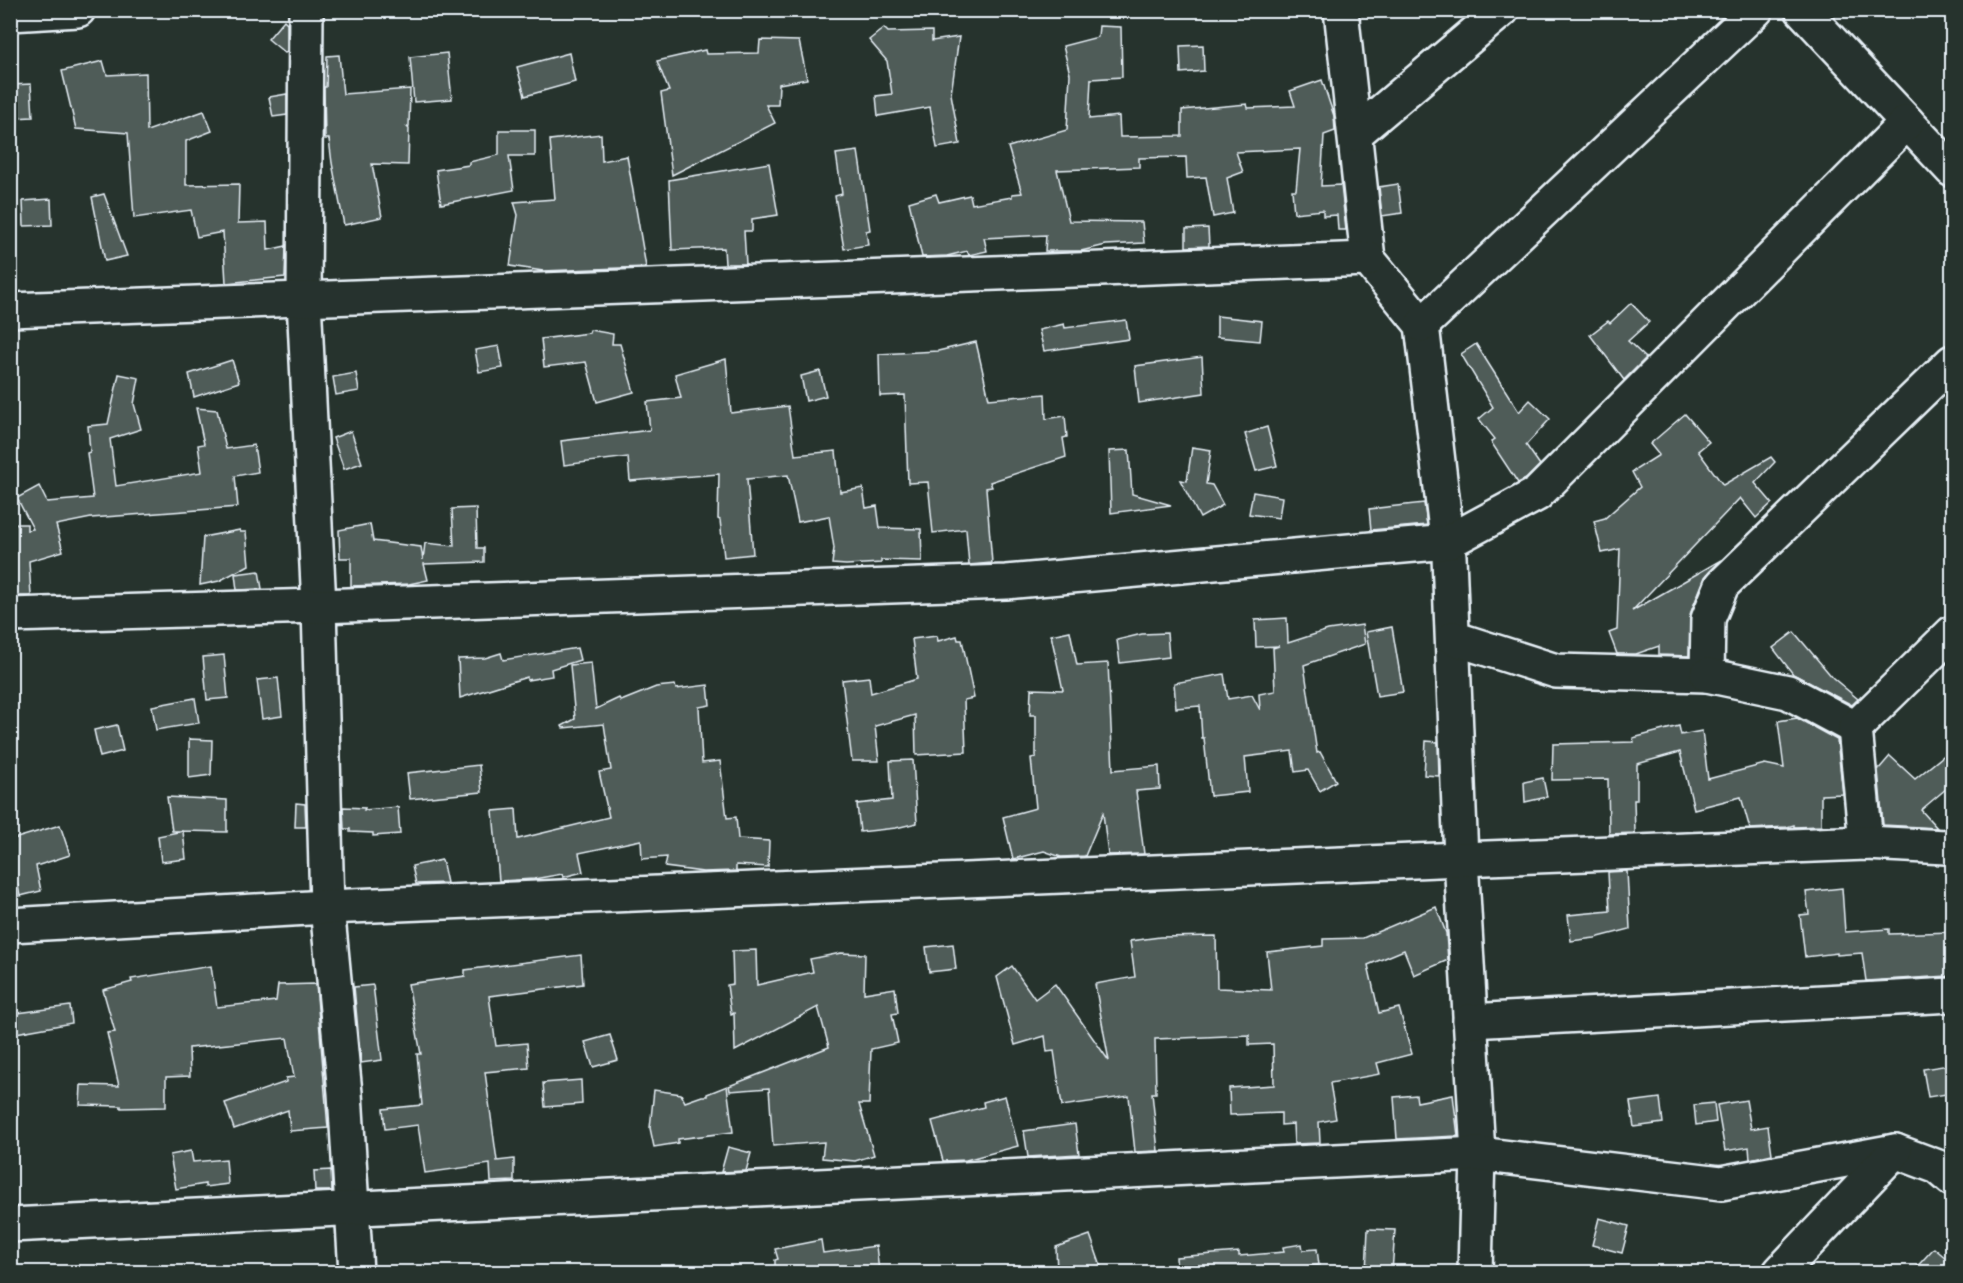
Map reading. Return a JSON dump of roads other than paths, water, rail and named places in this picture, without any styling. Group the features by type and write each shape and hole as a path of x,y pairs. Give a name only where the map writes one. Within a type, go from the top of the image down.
{"street":[{"path":"10,14 78,10"},
{"path":"306,10 304,299 319,606 327,907 345,1093 356,1272"},
{"path":"1341,10 1368,259 1422,325 1448,542 1461,860 1478,1154 1475,1272"},
{"path":"1355,135 1502,10"},
{"path":"1422,325 1756,10"},
{"path":"1802,10 1953,170"},
{"path":"10,615 1006,582 1448,542 1537,494 1907,122"},
{"path":"10,310 1368,259"},
{"path":"1707,675 1708,619 1722,585 1953,362"},
{"path":"1855,728 1953,633"},
{"path":"1453,638 1556,671 1707,675 1788,692 1855,728"},
{"path":"1855,728 1866,843"},
{"path":"10,925 327,907 1866,843 1946,847 1953,844"},
{"path":"1470,1020 1953,995"},
{"path":"10,1226 1478,1154 1721,1183 1894,1150 1938,1167 1953,1179"},
{"path":"1780,1272 1894,1150"}]}
